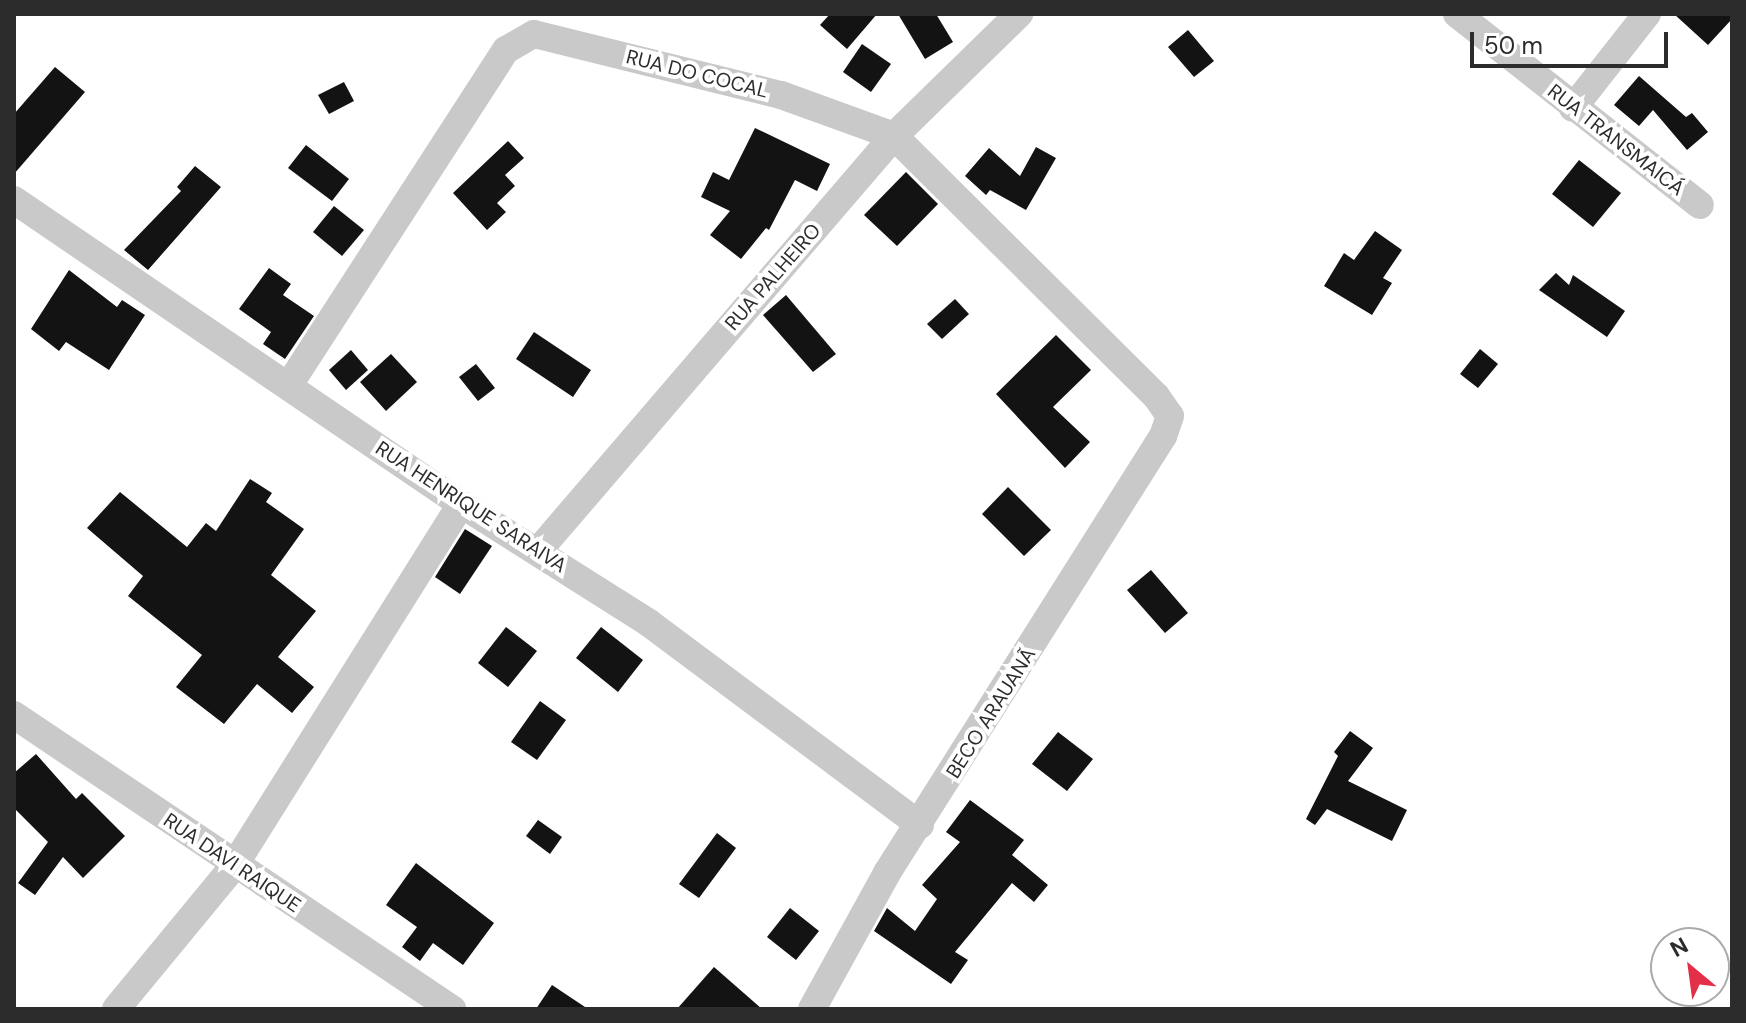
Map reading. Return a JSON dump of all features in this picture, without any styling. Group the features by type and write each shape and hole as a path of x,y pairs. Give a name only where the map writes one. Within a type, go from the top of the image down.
{"street":[{"name":"RUA PALHEIRO","path":"538,551 894,136 1019,14"},
{"name":"RUA TRANSMAICÁ","path":"1457,14 1700,205"},
{"path":"1573,108 1647,14"},
{"name":"RUA DO COCAL","path":"289,385 506,50 526,35 781,95 894,136 1156,396 1170,416"},
{"name":"RUA HENRIQUE SARAIVA","path":"14,200 461,504 649,623 920,825"},
{"name":"BECO ARAUANÃ","path":"812,1009 920,825 1163,436 1170,416"},
{"path":"116,1009 234,866 461,504"},
{"name":"RUA DAVI RAIQUE","path":"14,715 234,866 452,1009"}],"building":[{"path":"830,14 877,14 847,49 820,25"},
{"path":"898,14 936,14 953,42 925,59"},
{"path":"1674,14 1732,14 1732,19 1708,45"},
{"path":"1188,30 1214,61 1194,77 1168,47"},
{"path":"862,44 891,64 871,92 843,72"},
{"path":"55,67 85,92 14,174 14,114"},
{"path":"1639,76 1686,117 1692,113 1708,132 1687,150 1653,110 1639,126 1614,105"},
{"path":"344,82 354,101 329,114 318,95"},
{"path":"755,128 830,164 817,191 795,180 769,230 766,228 741,259 710,235 730,211 701,197 713,172 729,180"},
{"path":"508,141 524,158 505,175 515,186 497,203 506,212 487,230 453,193"},
{"path":"306,145 349,179 332,201 288,168"},
{"path":"1036,147 1056,158 1026,210 990,190 986,195 965,176 989,148 1020,176"},
{"path":"1579,160 1621,193 1593,227 1552,194"},
{"path":"195,166 221,187 148,270 124,250 181,191 177,187"},
{"path":"906,172 938,204 897,246 864,215"},
{"path":"334,206 364,230 342,256 313,232"},
{"path":"1375,231 1402,250 1383,278 1392,283 1372,315 1324,286 1344,253 1354,260"},
{"path":"269,268 291,284 283,295 314,316 285,359 263,344 271,332 239,309"},
{"path":"69,270 117,307 122,300 145,315 109,370 66,342 59,351 31,329"},
{"path":"1556,273 1569,285 1573,275 1625,311 1607,337 1539,290"},
{"path":"786,295 836,354 813,372 763,315"},
{"path":"955,299 969,314 942,339 927,324"},
{"path":"534,332 591,370 573,397 516,359"},
{"path":"1056,335 1091,370 1053,407 1090,442 1065,468 996,394"},
{"path":"1480,349 1498,364 1478,388 1460,374"},
{"path":"351,350 368,370 346,390 329,370"},
{"path":"391,354 417,382 386,411 360,382"},
{"path":"476,364 495,388 478,401 459,377"},
{"path":"250,479 272,493 266,502 304,529 271,575 316,611 278,657 314,687 292,713 257,684 224,724 176,687 202,655 128,596 143,576 87,528 120,492 187,547 206,523 216,531"},
{"path":"1008,487 1051,530 1024,556 982,514"},
{"path":"465,529 492,546 460,594 435,577"},
{"path":"1151,570 1188,613 1165,633 1127,590"},
{"path":"506,627 537,651 508,687 478,663"},
{"path":"601,627 643,660 618,692 576,658"},
{"path":"540,701 566,720 537,760 511,742"},
{"path":"1350,731 1373,748 1348,781 1407,810 1392,841 1327,809 1315,825 1306,819 1338,756 1334,752"},
{"path":"1058,732 1093,759 1067,791 1032,764"},
{"path":"36,754 76,799 82,793 125,836 83,878 63,857 35,895 18,883 48,842 14,808 14,773"},
{"path":"970,800 1024,840 1012,855 1048,885 1034,902 1012,883 955,952 968,960 951,984 874,931 887,908 915,931 937,899 922,885 960,842 946,832"},
{"path":"538,820 562,837 550,854 526,836"},
{"path":"717,833 736,848 699,898 679,884"},
{"path":"416,863 494,923 463,965 433,943 420,961 402,947 417,927 386,905"},
{"path":"790,908 819,931 796,960 767,937"},
{"path":"714,967 762,1009 677,1009"},
{"path":"552,985 588,1009 536,1009"}]}
